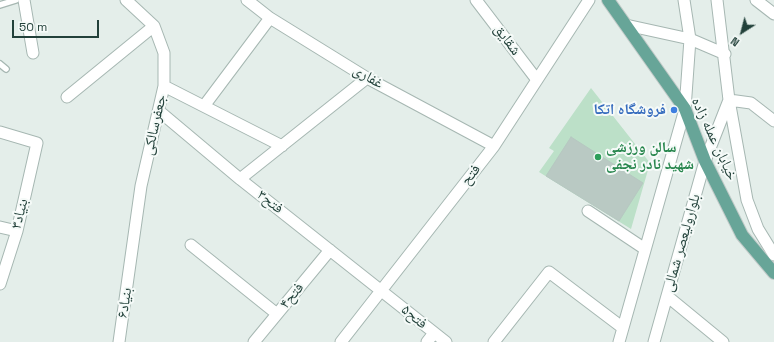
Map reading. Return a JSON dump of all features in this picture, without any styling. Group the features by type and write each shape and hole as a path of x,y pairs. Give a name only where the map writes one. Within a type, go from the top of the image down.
{"main road":[{"name":"خیابان عمله زاده","path":"608,0 685,109 705,161 742,235 774,273"}],"street":[{"path":"24,0 33,53"},
{"name":"جعفرسالکی","path":"126,0 154,26 164,53 164,86 141,186 131,263"},
{"name":"غفاری","path":"247,0 270,18 368,78 494,146"},
{"name":"شقایق","path":"476,0 537,80"},
{"name":"فتح","path":"341,342 494,146 589,0"},
{"path":"619,342 685,109 690,39 684,0"},
{"path":"718,0 729,100 747,200 758,228 774,255"},
{"path":"756,0 774,14"},
{"path":"204,106 270,18"},
{"path":"626,25 690,39 725,54"},
{"path":"66,97 154,26"},
{"path":"240,179 368,78"},
{"path":"164,86 282,146"},
{"path":"729,100 751,103 774,121"},
{"name":"بلوارولیعصر شمالی","path":"654,342 705,161 729,100"},
{"name":"فتح۳","path":"159,111 240,179 382,291"},
{"name":"بنیاد۳","path":"0,132 37,142 16,231 0,284"},
{"path":"588,211 645,249"},
{"path":"0,227 16,231"},
{"path":"191,245 277,314"},
{"name":"فتح۴","path":"254,342 330,250"},
{"name":"بنیاد۶","path":"119,342 131,263"},
{"path":"497,341 549,272 623,328"},
{"name":"فتح۵","path":"382,291 446,342"},
{"path":"667,296 723,342"},
{"path":"427,342 434,333"}],"lane":[{"path":"0,5 16,0"},
{"path":"0,64 6,69"}],"green space":[{"name":"سالن ورزشی شهید نادر نجفی","path":"591,88 650,163 631,229 539,172 554,151 549,148"}],"building":[{"path":"571,137 643,183 619,221 546,176"}],"place":[{"name":"فروشگاه اتکا","path":"674,110"},
{"name":"سالن ورزشی شهید نادر نجفی","path":"598,157"}]}
